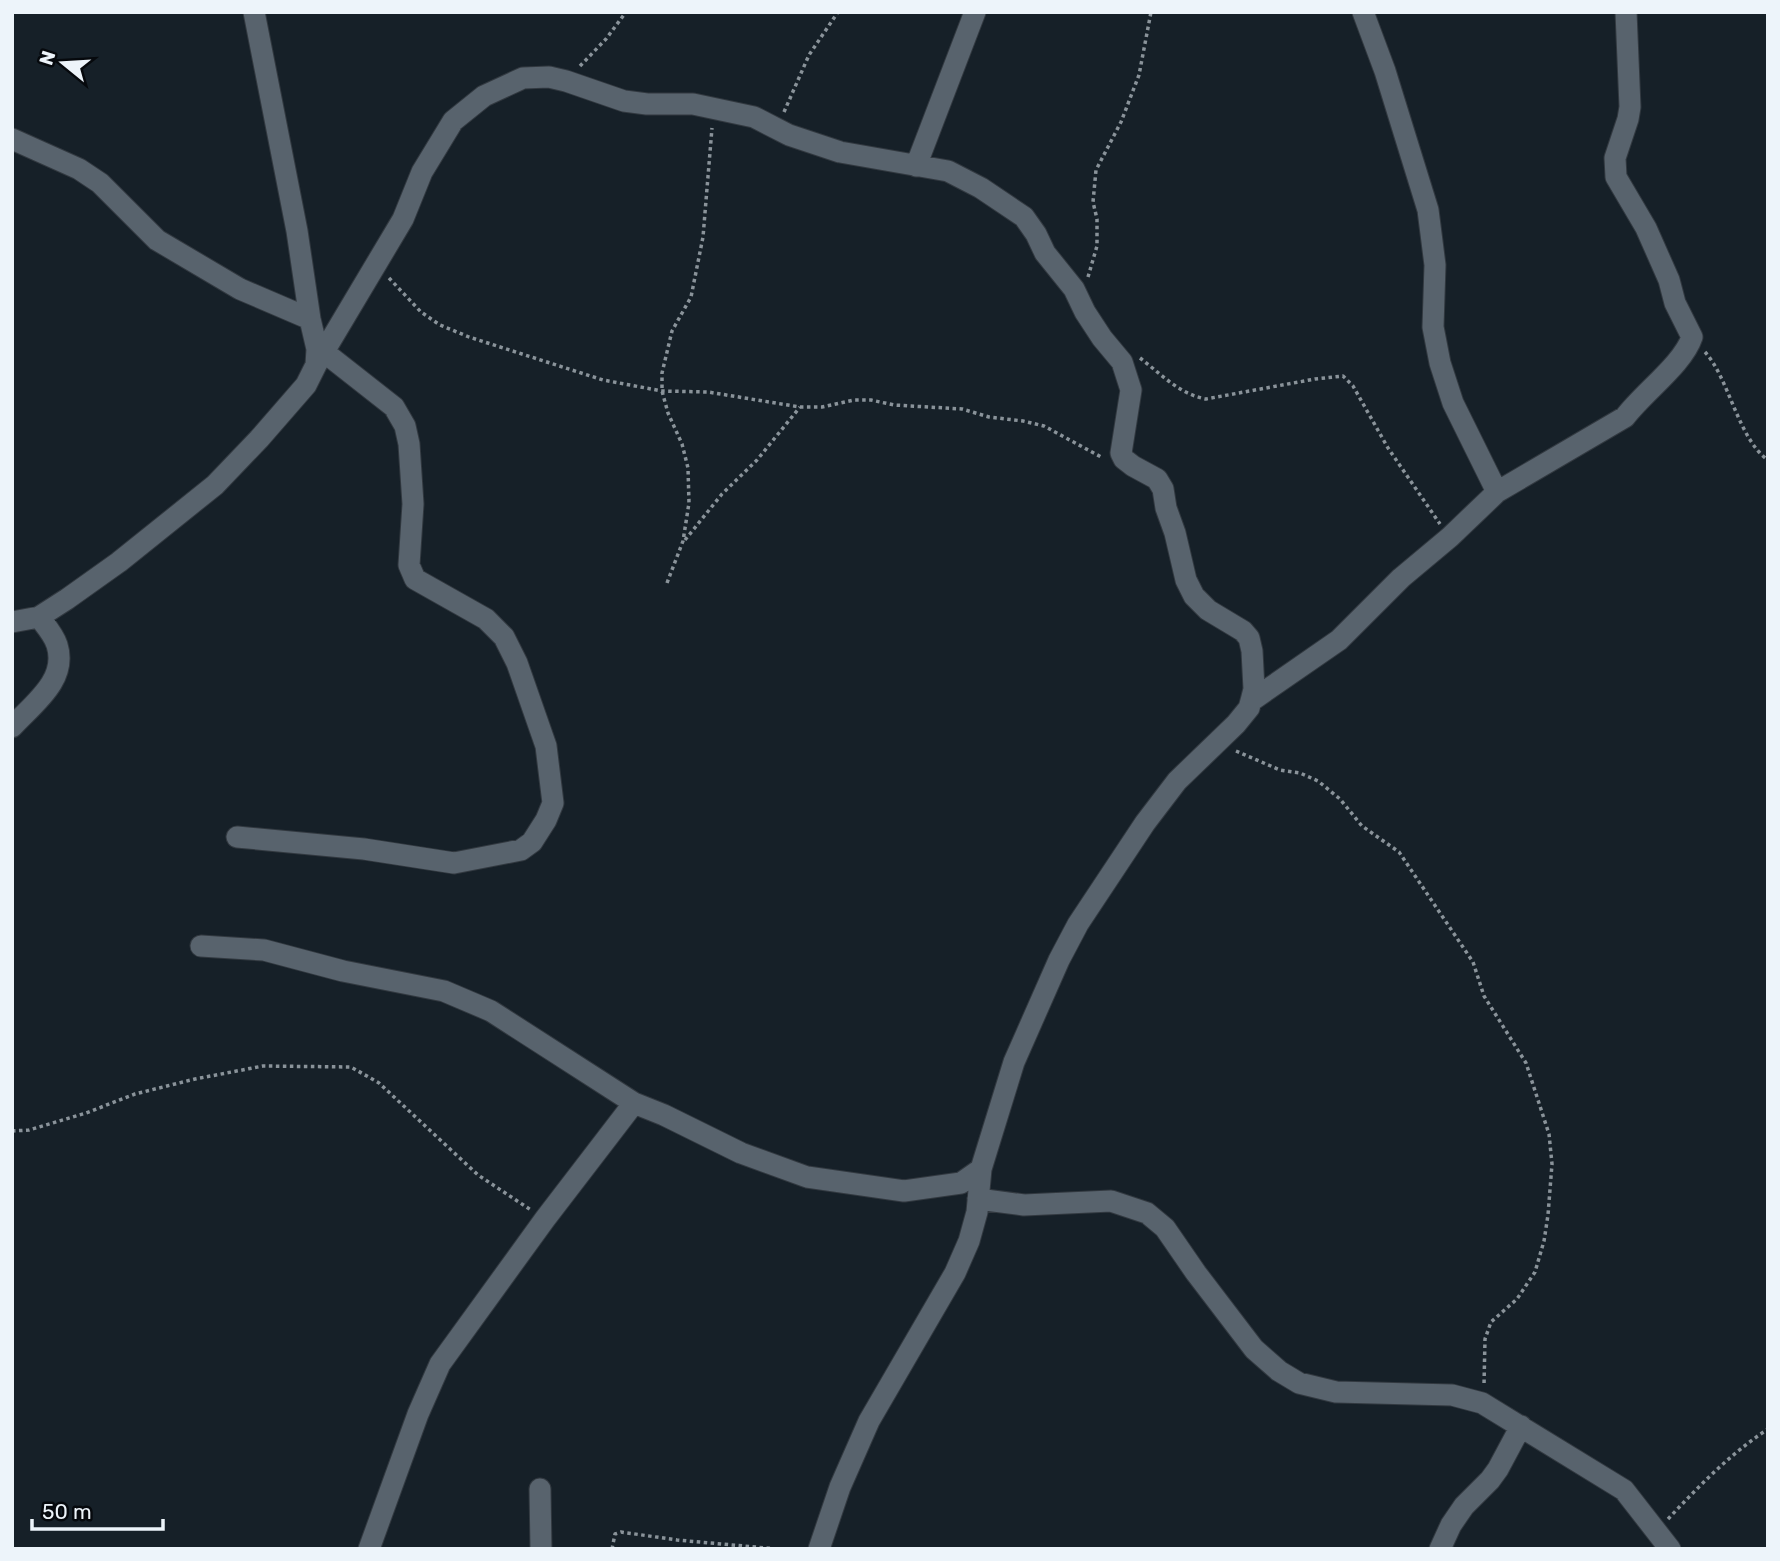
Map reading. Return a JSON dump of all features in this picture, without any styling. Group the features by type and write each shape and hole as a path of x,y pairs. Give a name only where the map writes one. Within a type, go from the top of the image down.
{"street":[{"path":"237,837 340,846 454,863 521,849 532,842 547,820 553,803 546,747 517,663 504,637 486,619 415,579 409,565 413,504 409,444 405,426 394,407 320,358 310,319 297,231 254,12"},
{"path":"1363,12 1385,71 1427,210 1435,265 1433,327 1440,363 1452,403 1497,492"},
{"path":"1251,701 1339,640 1401,578 1450,537 1497,492 1625,417 1637,401 1688,351 1692,337 1675,303 1669,280 1646,229 1620,186 1614,166 1630,107 1626,12"},
{"path":"916,166 973,14"},
{"path":"12,622 39,617 119,562 215,485 259,439 298,394 320,358 402,219 422,172 453,121 484,96 523,78 549,77 566,80 624,101 714,107 754,117 839,152 948,170 981,188 1024,218 1045,253 1074,289 1102,338 1122,362 1131,390 1121,453 1133,466 1157,479 1163,489 1186,580 1194,596 1208,610 1249,638 1254,689 1249,708 1177,781 1145,823 1072,936 1039,1001 1014,1062 981,1168 977,1212 969,1241 956,1273 869,1421 840,1487 818,1549"},
{"path":"12,139 79,169 100,183 157,240 240,289 310,319"},
{"path":"12,727 54,682 60,662 56,643 39,617"},
{"path":"201,946 264,950 343,971 443,991 491,1011 635,1103 750,1157 807,1177 904,1191 961,1183 981,1168"},
{"path":"369,1549 418,1414 440,1364 545,1219 635,1103"},
{"path":"978,1199 1024,1205 1111,1201 1147,1213 1165,1228 1254,1349 1279,1371 1299,1383 1336,1392 1452,1395 1482,1403 1624,1490 1667,1544"},
{"path":"1440,1549 1464,1506 1498,1469 1521,1426"},
{"path":"540,1489 541,1549"}],"path":[{"path":"566,80 606,39 626,12"},
{"path":"776,128 809,55 838,12"},
{"path":"1080,302 1097,246 1097,219 1093,202 1096,170 1121,122 1139,75 1151,12"},
{"path":"667,583 683,541 689,503 688,468 662,391 665,358 672,331 691,297 703,237 714,107"},
{"path":"377,263 400,292 440,325 603,380 662,391 708,392 800,407 822,407 854,400 871,400 894,405 962,409 989,417 1044,426 1108,460"},
{"path":"1692,337 1712,359 1731,402 1760,454 1768,460"},
{"path":"1136,355 1166,380 1196,397 1206,399 1343,376 1353,386 1388,448 1450,537"},
{"path":"683,541 722,494 757,460 800,407"},
{"path":"1213,747 1240,752 1269,766 1300,773 1318,781 1340,799 1362,826 1399,852 1473,962 1484,996 1526,1063 1549,1135 1552,1164 1548,1215 1535,1272 1517,1299 1490,1322 1485,1339 1482,1403"},
{"path":"12,1131 29,1130 86,1113 135,1094 263,1066 351,1067 379,1083 478,1175 545,1219"},
{"path":"1667,1544 1706,1478 1768,1429"},
{"path":"612,1549 615,1534 621,1532 777,1549"}]}
